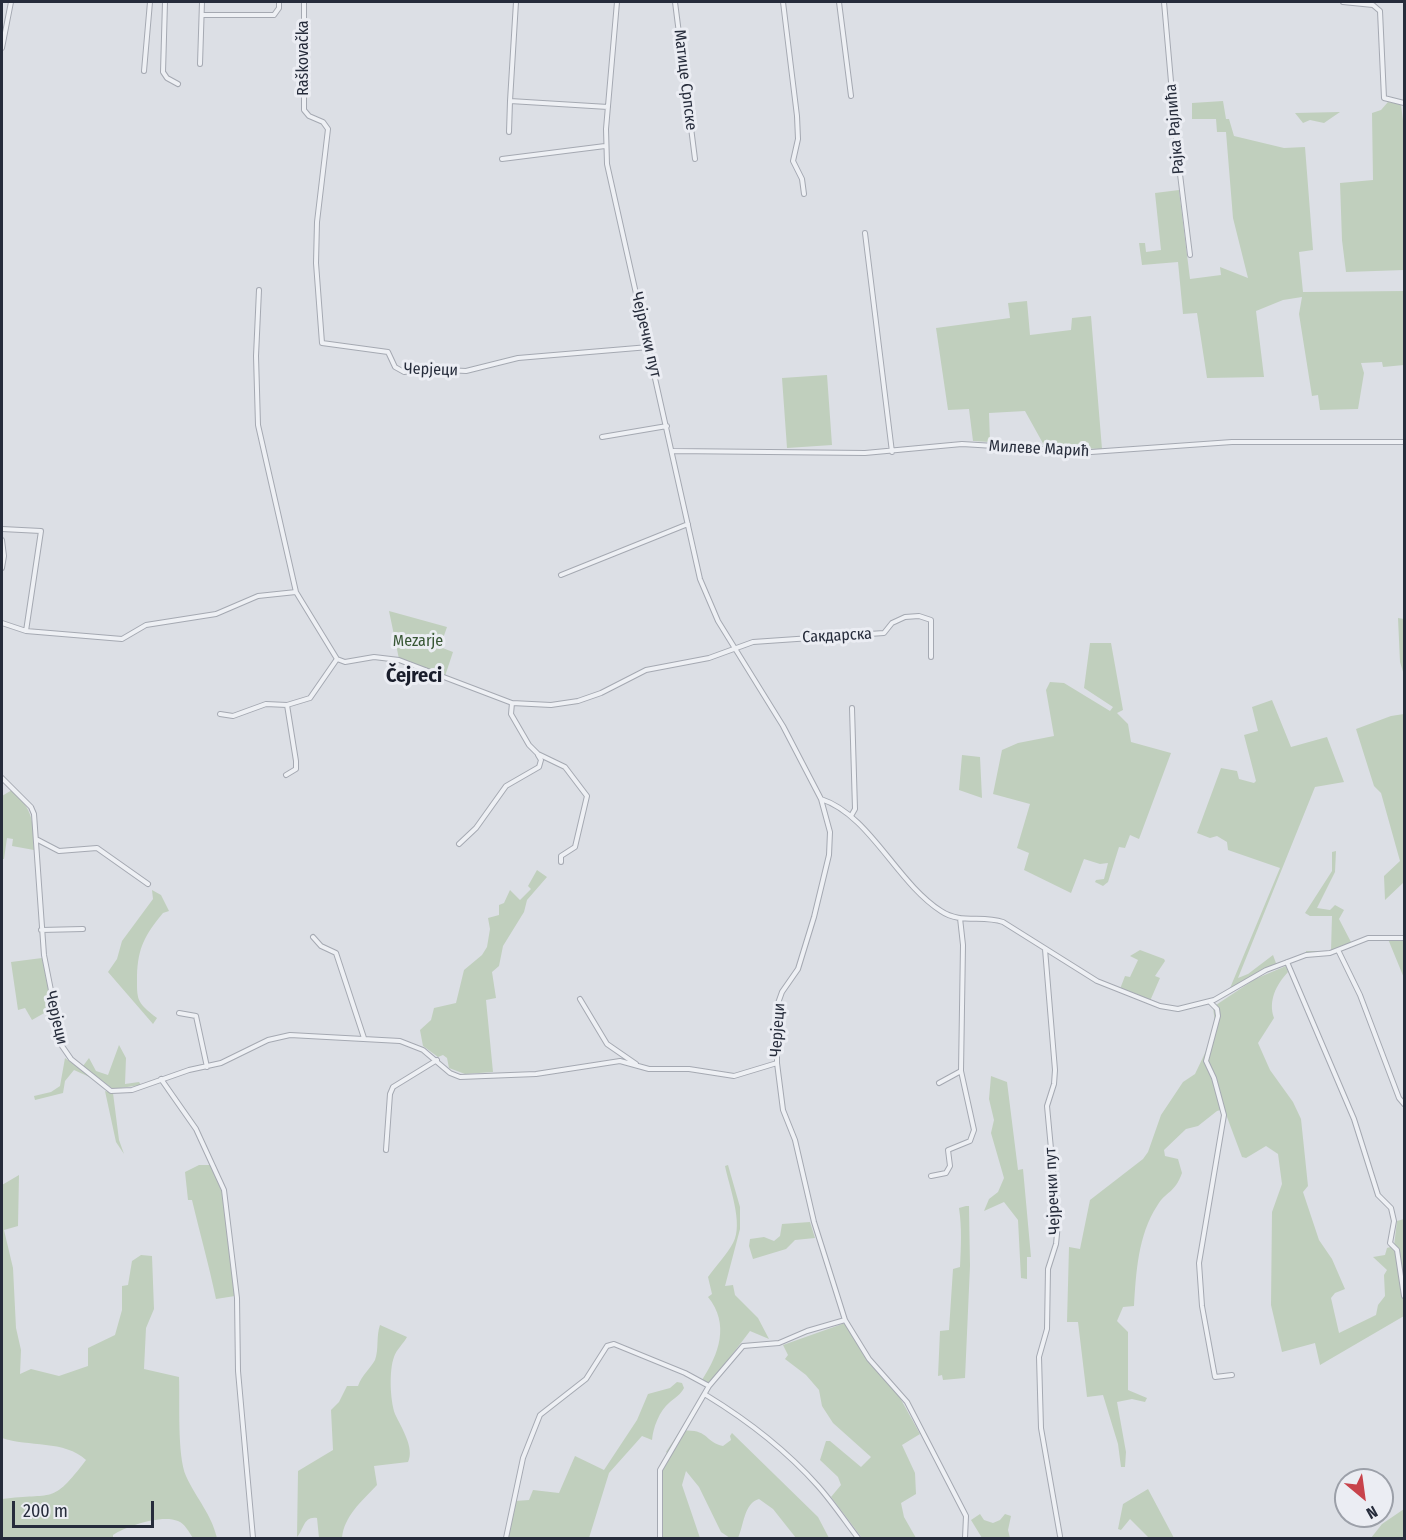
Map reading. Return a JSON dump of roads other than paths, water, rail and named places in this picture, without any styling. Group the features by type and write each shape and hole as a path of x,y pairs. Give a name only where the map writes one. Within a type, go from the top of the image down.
{"street":[{"path":"2,48 11,2"},
{"path":"144,71 150,2"},
{"path":"165,2 163,72 167,78 178,84"},
{"path":"200,64 202,2"},
{"path":"203,15 274,15 279,8 279,2"},
{"name":"Raškovačka","path":"304,2 304,110 309,116 323,122 328,129 323,173"},
{"path":"508,132 516,2"},
{"name":"Чејречки пут","path":"617,2 605,146 609,177 668,426 702,588 718,621 793,743 820,799"},
{"name":"Матице Српске","path":"675,2 695,159"},
{"path":"783,2 798,139 793,161 802,179 804,194"},
{"path":"839,2 850,96"},
{"name":"Рајка Рајлића","path":"1164,2 1177,150 1190,255"},
{"path":"1343,2 1372,5 1380,11 1384,98 1404,103"},
{"path":"510,100 608,107"},
{"path":"502,159 605,146"},
{"name":"Черјеци","path":"323,173 322,190 318,203 316,262 321,340 326,346 388,352 394,367 404,372 428,369 466,371 518,358 649,347"},
{"path":"865,233 891,452"},
{"path":"259,290 256,356 258,425 296,592 337,659 345,662 374,657 399,660 512,703 551,705 578,701 601,693 646,670 709,658 736,649"},
{"path":"602,436 668,426"},
{"name":"Милеве Мaрић","path":"673,451 891,452 957,444 1091,452 1239,441 1404,442"},
{"path":"561,575 688,524"},
{"path":"2,529 41,531 26,631"},
{"path":"2,540 4,556 2,568"},
{"path":"2,623 26,631 111,640 122,639 146,625 216,614 258,596 296,592"},
{"name":"Сакдарска","path":"736,649 765,639 884,633 894,621 919,616 931,620 931,657"},
{"path":"220,714 233,716 266,704 287,705 310,698 337,659"},
{"path":"512,703 510,709 514,720 529,746 538,754 565,767 587,796 575,847 561,856 561,862"},
{"path":"286,775 296,769 287,705"},
{"path":"851,816 855,809 852,708"},
{"path":"459,844 476,828 506,786 539,767 541,760 538,754"},
{"name":"Черјеци","path":"2,778 31,807 41,930 48,983 66,1054 111,1091 132,1090 161,1079 221,1063 280,1036 364,1038 406,1042 437,1060 450,1073 460,1077 536,1074 614,1061 642,1068 689,1069 735,1076 777,1064 776,1020 779,997 798,969 829,855 830,832 820,799"},
{"path":"820,799 833,803 851,816 904,879 931,904 945,913 960,918 994,919 1003,922 1097,981 1160,1006 1183,1009 1210,1001 1266,970 1306,955 1338,950 1368,938 1404,938"},
{"path":"35,839 48,848 59,851 97,848 148,884"},
{"path":"931,1176 946,1173 950,1166 948,1150 970,1141 974,1136 973,1121 961,1071 963,945 960,918"},
{"path":"41,930 83,929"},
{"path":"313,937 321,946 336,953 364,1038"},
{"name":"Чејречки пут","path":"1044,949 1054,1070 1054,1084 1047,1106 1058,1224 1056,1244 1048,1269 1047,1329 1039,1357 1041,1428 1060,1536"},
{"path":"1338,950 1360,995 1399,1098 1404,1104"},
{"path":"1287,962 1347,1102 1378,1195 1391,1208 1394,1221 1389,1243 1396,1250 1404,1296"},
{"path":"580,999 608,1044 642,1068"},
{"path":"1210,1001 1217,1009 1218,1016 1206,1064 1214,1078 1224,1115 1202,1234 1200,1287 1215,1377 1232,1375"},
{"path":"179,1013 196,1016 207,1067"},
{"path":"386,1150 390,1094 393,1087 437,1060"},
{"path":"777,1064 783,1110 795,1140 814,1222 845,1320 869,1359 907,1402 966,1516 965,1539"},
{"path":"939,1083 961,1071"},
{"path":"161,1079 196,1129 224,1190 237,1298 238,1371 253,1539"},
{"path":"660,1539 660,1470 706,1395 709,1386 739,1348 746,1344 769,1345 845,1320"},
{"path":"506,1539 524,1458 540,1415 586,1379 607,1347 614,1344 621,1346 685,1373 709,1386"},
{"path":"706,1395 734,1412 772,1442 818,1486 858,1539"}],"district":[{"name":"Čejreci","path":"414,676"}],"park label":[{"name":"Mezarje","path":"418,642"}]}
